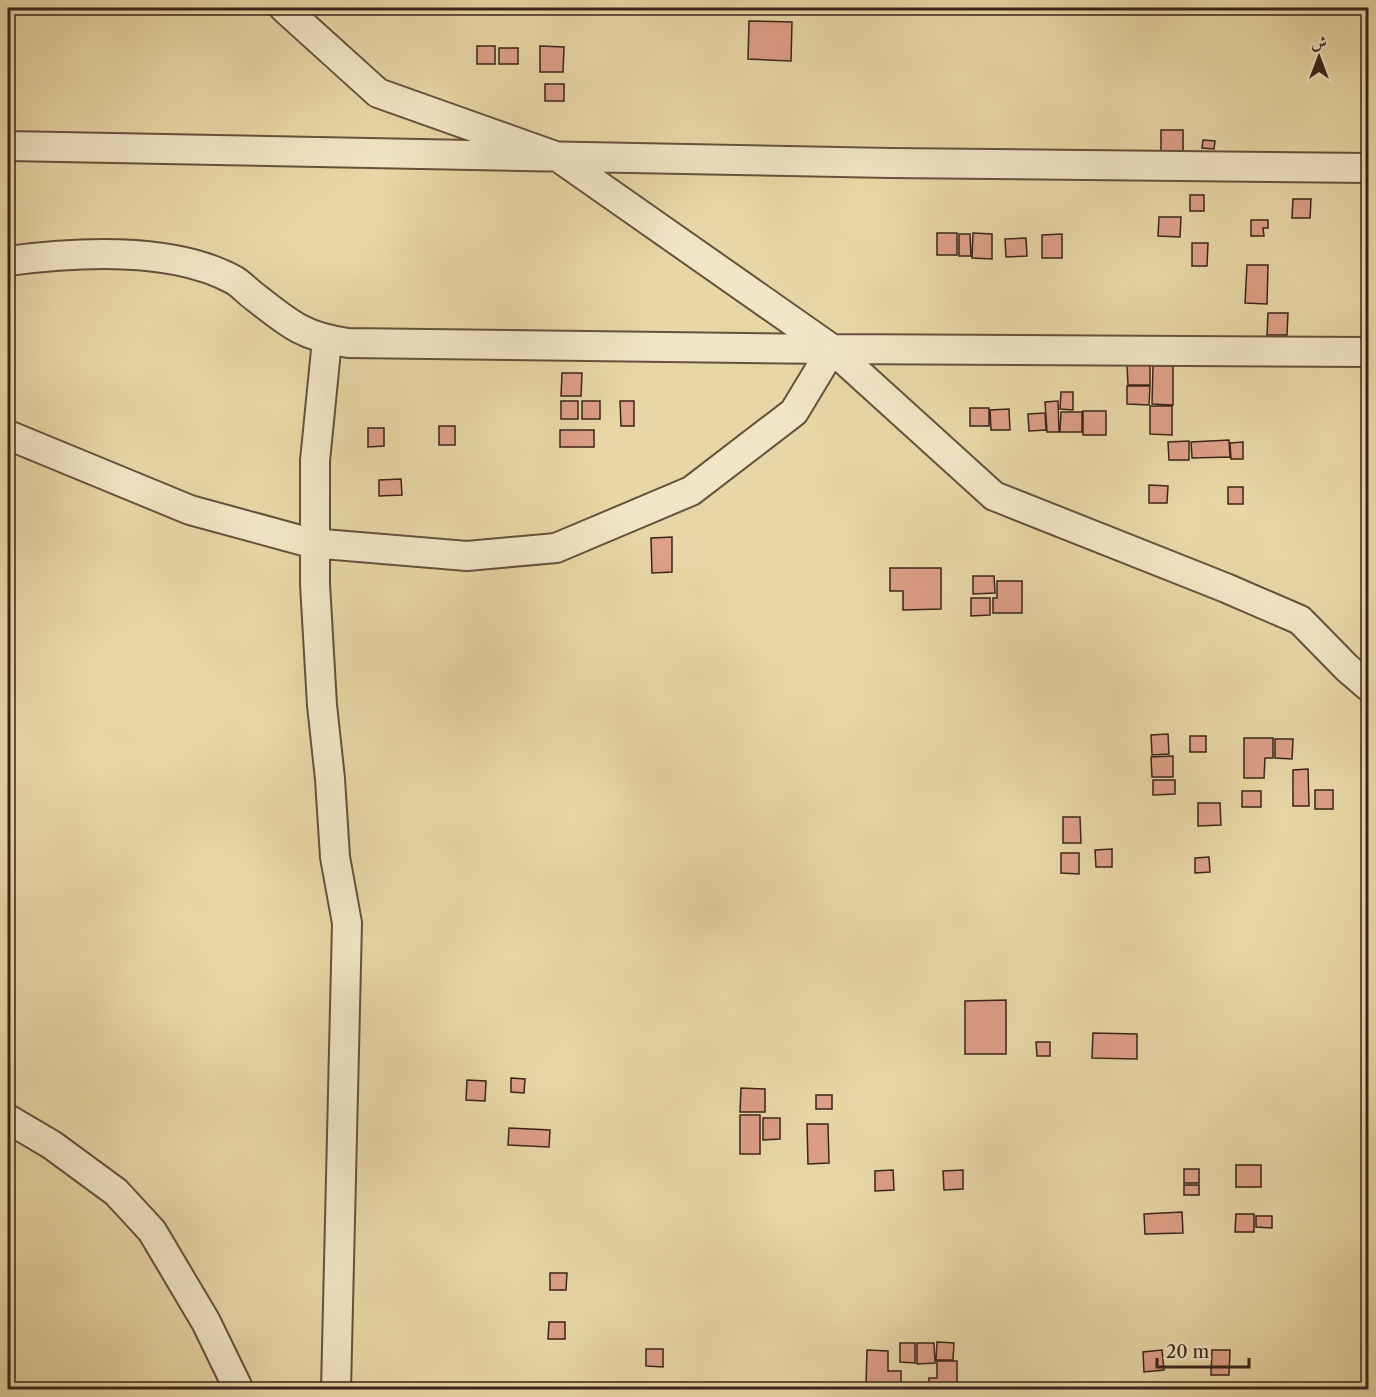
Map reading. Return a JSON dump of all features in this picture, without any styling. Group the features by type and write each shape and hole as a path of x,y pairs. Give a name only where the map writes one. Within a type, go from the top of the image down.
{"street":[{"path":"284,8 378,93 558,157 832,349 994,496 1226,588 1300,620 1368,686"},
{"path":"8,146 879,163 1368,168"},
{"path":"8,261 73,255 140,255 187,262 235,281 288,324 307,334 348,343 1368,352"},
{"path":"327,340 315,461 315,544 322,705 335,857 347,923 336,1389"},
{"path":"8,435 190,510 315,544 467,556 556,548 691,491 794,412 832,349"},
{"path":"8,1119 52,1145 116,1192 152,1231 206,1322 239,1389"}],"path":[{"path":"1368,1178 1364,1199 1368,1234"},
{"path":"1368,1361 1368,1374"}],"building":[{"path":"749,21 792,22 791,61 748,59"},
{"path":"477,46 495,46 495,64 477,64"},
{"path":"540,46 564,47 563,72 540,72"},
{"path":"499,48 518,48 518,64 499,64"},
{"path":"545,84 564,84 564,101 545,101"},
{"path":"1161,130 1183,130 1183,152 1161,152"},
{"path":"1203,140 1215,141 1214,149 1202,148"},
{"path":"1190,195 1204,195 1204,211 1190,211"},
{"path":"1293,199 1311,199 1310,218 1292,218"},
{"path":"1159,217 1181,217 1180,237 1158,236"},
{"path":"1251,220 1268,220 1268,228 1263,228 1264,236 1251,236"},
{"path":"937,233 957,233 957,255 937,255"},
{"path":"973,233 992,234 992,259 972,258"},
{"path":"959,234 970,234 971,256 959,256"},
{"path":"1062,234 1062,258 1042,258 1042,235"},
{"path":"1026,238 1027,256 1006,257 1005,239"},
{"path":"1192,243 1208,243 1207,266 1192,266"},
{"path":"1247,265 1268,265 1267,304 1245,303"},
{"path":"1268,313 1288,313 1287,335 1267,335"},
{"path":"1150,364 1150,385 1128,385 1127,365"},
{"path":"1153,366 1173,366 1173,405 1152,404"},
{"path":"562,373 582,373 581,396 561,396"},
{"path":"1127,386 1150,386 1149,405 1127,404"},
{"path":"1061,392 1073,392 1073,410 1060,409"},
{"path":"561,401 578,401 578,419 561,419"},
{"path":"582,401 600,401 600,419 582,419"},
{"path":"620,401 634,401 634,426 621,426"},
{"path":"1058,401 1059,432 1047,432 1045,402"},
{"path":"1150,406 1172,406 1172,435 1150,434"},
{"path":"970,408 989,408 989,426 970,426"},
{"path":"1009,409 1010,430 991,430 990,410"},
{"path":"1083,411 1106,411 1106,435 1083,435"},
{"path":"1061,412 1082,412 1082,432 1060,432"},
{"path":"1045,413 1046,430 1029,431 1028,414"},
{"path":"439,426 455,426 455,445 439,445"},
{"path":"368,428 384,428 384,446 368,447"},
{"path":"560,430 594,430 594,447 560,447"},
{"path":"1229,440 1230,457 1192,458 1191,442"},
{"path":"1189,441 1189,460 1169,460 1168,442"},
{"path":"1243,442 1243,459 1231,459 1230,443"},
{"path":"401,479 402,495 379,496 379,480"},
{"path":"1149,485 1168,486 1167,503 1149,503"},
{"path":"1228,487 1243,487 1243,504 1228,504"},
{"path":"672,537 672,572 652,573 651,538"},
{"path":"890,568 941,568 941,609 903,610 903,591 890,591"},
{"path":"973,576 994,576 995,593 973,594"},
{"path":"997,581 1022,581 1022,613 993,613 993,598 997,598"},
{"path":"971,598 990,598 990,615 971,616"},
{"path":"1168,734 1169,754 1152,755 1151,735"},
{"path":"1190,736 1206,736 1206,752 1190,752"},
{"path":"1244,738 1273,738 1273,758 1265,758 1264,778 1244,778"},
{"path":"1275,739 1293,739 1292,759 1275,758"},
{"path":"1173,756 1173,777 1152,777 1151,757"},
{"path":"1308,769 1309,806 1293,806 1293,770"},
{"path":"1153,780 1175,780 1175,794 1153,795"},
{"path":"1315,790 1333,790 1333,809 1315,809"},
{"path":"1242,791 1261,791 1261,807 1242,807"},
{"path":"1198,803 1220,803 1221,825 1198,826"},
{"path":"1063,817 1080,817 1081,843 1063,843"},
{"path":"1112,849 1112,867 1096,867 1095,850"},
{"path":"1061,853 1079,853 1079,874 1061,873"},
{"path":"1209,857 1210,872 1195,873 1195,858"},
{"path":"1006,1000 1006,1054 965,1054 965,1001"},
{"path":"1093,1033 1137,1034 1137,1059 1092,1058"},
{"path":"1036,1042 1050,1042 1050,1056 1037,1056"},
{"path":"511,1078 525,1079 524,1093 511,1092"},
{"path":"467,1080 486,1081 485,1101 466,1100"},
{"path":"741,1088 765,1089 765,1112 740,1112"},
{"path":"816,1095 832,1095 832,1109 816,1109"},
{"path":"740,1115 760,1115 760,1154 740,1154"},
{"path":"763,1118 780,1118 780,1139 763,1140"},
{"path":"807,1124 828,1124 829,1163 808,1164"},
{"path":"509,1128 550,1130 549,1147 508,1145"},
{"path":"1236,1165 1261,1165 1261,1187 1236,1187"},
{"path":"1184,1169 1199,1169 1199,1183 1184,1183"},
{"path":"893,1170 894,1190 875,1191 875,1171"},
{"path":"963,1170 963,1189 944,1190 943,1171"},
{"path":"1184,1185 1199,1185 1199,1195 1184,1195"},
{"path":"1182,1212 1183,1233 1145,1234 1144,1214"},
{"path":"1236,1214 1254,1214 1254,1232 1235,1232"},
{"path":"1256,1216 1272,1216 1272,1228 1256,1227"},
{"path":"550,1273 567,1273 566,1290 550,1290"},
{"path":"549,1322 565,1322 565,1339 548,1339"},
{"path":"937,1342 954,1343 953,1360 936,1360"},
{"path":"900,1343 915,1343 915,1363 900,1362"},
{"path":"917,1343 934,1343 935,1363 917,1364"},
{"path":"646,1349 663,1349 663,1367 646,1366"},
{"path":"867,1350 888,1351 888,1371 901,1371 901,1386 866,1385"},
{"path":"1162,1350 1164,1370 1144,1372 1143,1352"},
{"path":"1212,1350 1230,1350 1229,1375 1211,1375"},
{"path":"937,1361 957,1361 957,1390 929,1390 929,1378 937,1378"}]}
